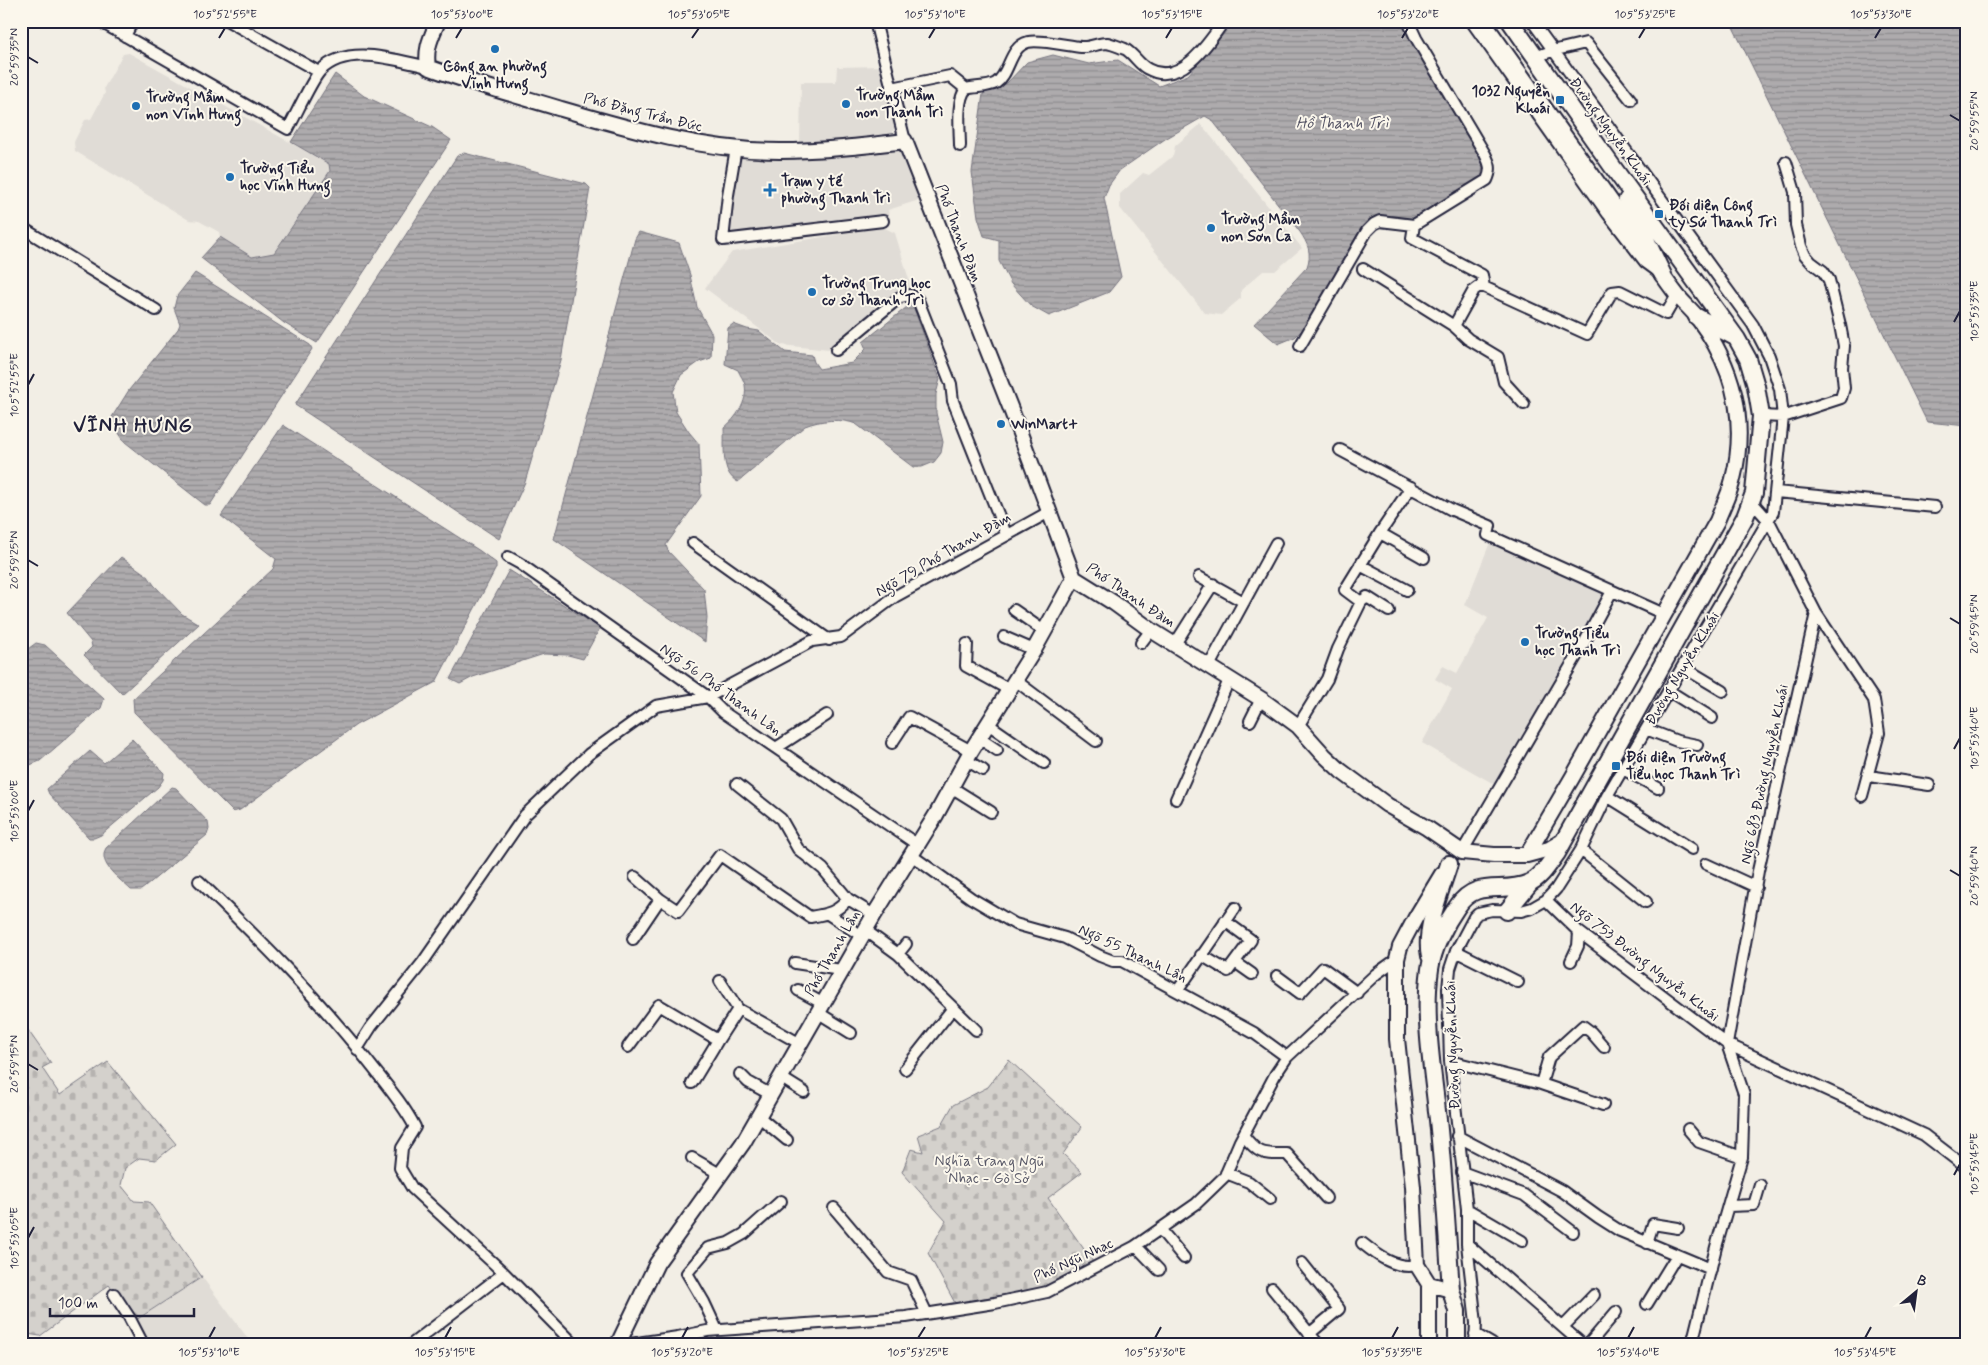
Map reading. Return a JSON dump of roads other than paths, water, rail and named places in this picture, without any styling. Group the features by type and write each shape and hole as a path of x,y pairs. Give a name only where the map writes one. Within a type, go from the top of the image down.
{"main road":[{"name":"Đường Nguyễn Khoái","path":"1457,1344 1458,1311 1451,1290 1429,1013 1431,962 1449,922 1464,898 1472,892 1481,889 1530,883 1546,868 1564,840 1752,502 1758,466 1761,416 1756,386 1748,359 1737,339 1510,21"},
{"path":"1612,166 1663,275"},
{"path":"1697,317 1737,339"},
{"path":"1431,962 1428,940 1449,864"},
{"path":"1507,911 1530,883"}],"street":[{"path":"99,21 288,129 319,72 332,61 351,56 381,57 428,67 427,49 438,21"},
{"path":"124,36 133,21"},
{"path":"228,21 319,72"},
{"path":"875,21 905,141"},
{"path":"892,88 950,76 966,89 986,87 1001,78 1019,48 1028,42 1083,47 1104,43 1112,44 1130,52 1147,69 1169,73 1178,70 1208,44 1224,21"},
{"path":"1300,346 1367,231 1374,224 1380,221 1414,225 1488,180 1491,173 1485,154 1408,21"},
{"path":"1471,21 1645,262 1663,275"},
{"path":"1483,21 1677,295 1697,317 1724,360 1732,380 1737,403 1740,446 1733,480 1716,521 1527,855"},
{"name":"Đường Nguyễn Khoái","path":"1475,1339 1467,1244 1467,1209 1457,1136 1450,1061 1448,988 1450,969 1456,951 1478,913 1492,910 1521,911 1532,908 1546,900 1566,876 1607,796 1769,521 1773,512 1776,492 1783,417 1780,389 1770,356 1753,325 1532,21"},
{"path":"1535,57 1586,43 1630,100"},
{"name":"Phố Đặng Trần Đức","path":"428,67 482,86 616,124 713,146 780,151 905,141"},
{"path":"960,146 960,99 966,89"},
{"name":"Phố Thanh Đàm","path":"905,141 1012,412 1074,578 1114,603 1151,630 1261,699 1298,726 1341,772 1387,805 1427,828 1462,852 1494,856 1527,855 1549,849 1564,840"},
{"path":"736,148 723,240 883,221"},
{"path":"1761,416 1783,417 1841,398 1844,388 1842,368 1844,346 1829,280 1823,272 1810,262 1801,246 1796,225 1795,192 1786,162"},
{"path":"1414,225 1412,238 1482,275 1484,287"},
{"path":"21,227 156,310"},
{"path":"1363,269 1454,326 1468,339 1498,357 1504,382 1524,404"},
{"path":"1454,326 1474,290 1478,287 1484,287 1587,334 1612,292 1620,290 1666,314 1677,295"},
{"path":"836,350 900,298 910,295 918,300 951,384 953,401 1006,534"},
{"path":"1340,450 1452,510 1490,526 1488,535 1664,614"},
{"path":"1361,602 1345,590 1411,487"},
{"path":"1776,492 1936,508"},
{"path":"1752,502 1769,521 1816,613 1874,700 1879,733 1869,776 1862,796"},
{"name":"Ngõ 79 Phố Thanh Đàm","path":"358,1049 371,1027 423,962 525,816 589,754 656,706 708,697 812,641 840,637 896,596 1049,512"},
{"path":"1380,533 1424,558"},
{"path":"693,543 829,640"},
{"path":"1209,666 1276,543"},
{"name":"Ngõ 56 Phố Thanh Lân","path":"508,557 708,697 723,712 776,748 914,850"},
{"path":"1360,566 1406,590"},
{"path":"1199,577 1244,602"},
{"name":"Phố Thanh Lân","path":"618,1344 657,1263 742,1143 819,1007 951,788 968,755 1034,650 1074,578"},
{"path":"1175,644 1213,584"},
{"path":"1429,1344 1429,1284 1417,1265 1413,1186 1397,1040 1397,959 1400,947 1416,917 1449,864 1456,855 1462,852 1583,645 1612,591"},
{"path":"1298,726 1327,679 1338,649 1361,602 1367,597 1390,611"},
{"path":"1014,610 1044,631"},
{"name":"Ngõ 683 Đường Nguyễn Khoái","path":"1727,1044 1756,887 1816,613"},
{"path":"1141,643 1151,630"},
{"path":"1004,637 1034,650"},
{"path":"967,644 966,666 1012,685 1096,741"},
{"path":"1683,668 1723,691"},
{"path":"1176,799 1230,678"},
{"path":"1669,691 1712,718"},
{"path":"1250,721 1261,699"},
{"path":"776,748 827,715"},
{"path":"892,743 909,717 968,755 983,770"},
{"path":"988,724 1044,764"},
{"path":"1646,729 1678,741 1697,745"},
{"path":"979,738 997,750"},
{"path":"1623,769 1658,788"},
{"path":"1869,776 1929,785"},
{"path":"738,784 781,819 798,849 824,869 848,898 874,915"},
{"path":"951,788 991,812"},
{"path":"1607,796 1692,849"},
{"name":"Ngõ 55 Thanh Lân","path":"914,850 939,876 1015,924 1065,938 1100,956 1114,961 1122,961 1254,1033 1287,1057"},
{"path":"1581,850 1646,902"},
{"path":"635,877 660,899 678,911 720,855 810,918 828,914 839,909 848,898"},
{"path":"1706,864 1756,887"},
{"path":"200,881 253,933 339,1025 405,1109 415,1127 402,1148 400,1168 412,1188 504,1273 574,1344"},
{"path":"633,939 660,899"},
{"name":"Ngõ 753 Đường Nguyễn Khoái","path":"1546,900 1579,932 1727,1044 1924,1135 1967,1168"},
{"path":"1178,990 1235,908"},
{"path":"828,914 898,954 976,1030"},
{"path":"1201,955 1228,971 1251,940 1225,921"},
{"path":"1571,961 1578,946 1579,932"},
{"path":"898,954 906,944"},
{"path":"1456,951 1518,982"},
{"name":"Phố Ngũ Nhạc","path":"630,1344 717,1330 906,1317 995,1303 1047,1292 1136,1246 1196,1204 1225,1176 1243,1135 1275,1075 1287,1057 1376,974 1397,959"},
{"path":"1235,962 1252,974"},
{"path":"795,964 841,970"},
{"path":"1276,976 1300,992 1323,968 1357,993"},
{"path":"720,981 738,1009 799,1043"},
{"path":"798,990 851,1033"},
{"path":"628,1047 659,1005 718,1040"},
{"path":"905,1069 953,1008"},
{"path":"692,1083 738,1009"},
{"path":"1540,1084 1549,1057 1583,1026 1592,1032 1604,1047"},
{"path":"1692,1344 1742,1157 1744,1094 1727,1044"},
{"path":"1450,1061 1540,1084 1603,1105"},
{"path":"740,1074 748,1082 770,1094"},
{"path":"780,1077 804,1092"},
{"path":"758,1116 787,1140"},
{"path":"1688,1129 1699,1142 1742,1157"},
{"path":"1243,1135 1255,1150 1270,1154 1288,1154 1326,1198"},
{"path":"1457,1136 1562,1191 1598,1218 1620,1231 1711,1269"},
{"path":"692,1158 720,1174"},
{"path":"1462,1172 1524,1195 1573,1232"},
{"path":"1226,1173 1249,1182 1270,1199"},
{"path":"1729,1206 1754,1204 1760,1185"},
{"path":"717,1330 704,1302 687,1273 708,1248 728,1243 744,1234 781,1201"},
{"path":"834,1208 888,1272 911,1280 927,1314"},
{"path":"1467,1209 1522,1241"},
{"path":"1647,1243 1653,1224 1678,1228"},
{"path":"1160,1229 1184,1258"},
{"path":"1362,1243 1378,1257 1410,1267 1417,1265"},
{"path":"1467,1244 1582,1344"},
{"path":"1136,1246 1159,1270"},
{"path":"1647,1304 1677,1255"},
{"path":"1302,1263 1339,1309 1308,1334"},
{"path":"412,1344 504,1273"},
{"path":"1429,1284 1451,1290"},
{"path":"1272,1288 1318,1344"},
{"path":"114,1294 143,1344"},
{"path":"1563,1327 1594,1295"},
{"path":"1589,1344 1616,1312"},
{"path":"1475,1339 1492,1344"}],"water":[{"name":"Hồ Thanh Trì","path":"1235,21 1401,21 1482,159 1482,171 1478,182 1416,219 1373,218 1361,228 1304,328 1295,337 1278,344 1254,324 1307,267 1308,249 1300,232 1212,120 1205,116 1165,139 1120,170 1109,185 1104,198 1121,277 1109,292 1049,316 1031,306 1011,284 999,261 999,240 984,236 978,217 972,172 983,94 1007,83 1027,62 1053,55 1089,64 1118,60 1159,86 1188,75"},
{"path":"1730,21 1967,21 1967,426 1927,422"},
{"path":"335,74 364,96 432,127 451,140 317,343 284,323 201,258 220,237 252,257 274,253 330,171 329,164 291,142"},
{"path":"464,153 586,184 590,188 561,360 525,482 499,539 295,405 457,156"},
{"path":"639,232 679,243 690,275 697,307 712,334 711,358 699,362 681,375 673,392 676,412 699,444 701,496 666,545 668,551 704,589 707,618 705,642 554,539 635,239"},
{"path":"195,273 310,345 312,349 210,505 205,505 125,442 114,426 112,417 129,390 178,329 180,324 174,308 177,296"},
{"path":"912,303 940,379 936,394 936,413 943,442 941,453 934,462 922,467 913,467 856,424 830,420 805,426 738,482 732,478 726,466 724,428 740,409 745,397 745,391 744,383 738,370 725,364 728,328 733,324 759,331 785,352 812,355 819,369 852,363 866,349 863,342"},
{"path":"283,425 480,551 496,563 496,568 436,682 356,725 240,810 233,812 134,712 133,699 273,569 276,559 221,516"},
{"path":"121,557 148,576 154,585 182,614 199,624 122,694 84,655 92,647 91,642 67,613"},
{"path":"509,570 600,628 583,659 568,655 544,654 473,677 460,684 450,679"},
{"path":"36,643 45,645 104,699 101,708 40,761 25,767 21,765 21,654"},
{"path":"132,739 164,773 163,780 158,787 101,835 89,838 49,794 47,789 90,751 104,763"},
{"path":"172,787 176,788 208,822 209,829 207,835 141,890 131,890 107,865 104,854 106,848"}],"place":[{"name":"Công an phường Vĩnh Hưng","path":"495,49"},
{"name":"1032 Nguyễn Khoái","path":"1560,100"},
{"name":"Trường Mầm non Thanh Trì","path":"846,104"},
{"name":"Trường Mầm non Vĩnh Hưng","path":"136,106"},
{"name":"Trường Tiểu học Vĩnh Hưng","path":"230,177"},
{"name":"Trạm y tế phường Thanh Trì","path":"770,190"},
{"name":"Đối diện Công ty Sứ Thanh Trì","path":"1659,214"},
{"name":"Trường Mầm non Sơn Ca","path":"1211,228"},
{"name":"Trường Trung học cơ sở Thanh Trì","path":"812,292"},
{"name":"WinMart+","path":"1001,424"},
{"name":"Trường Tiểu học Thanh Trì","path":"1525,642"},
{"name":"Đối diện Trường Tiểu học Thanh Trì","path":"1616,766"}],"district":[{"name":"VĨNH HƯNG","path":"133,425"}],"park label":[{"name":"Nghĩa trang Ngũ Nhạc - Gò Sở","path":"989,1170"}]}
